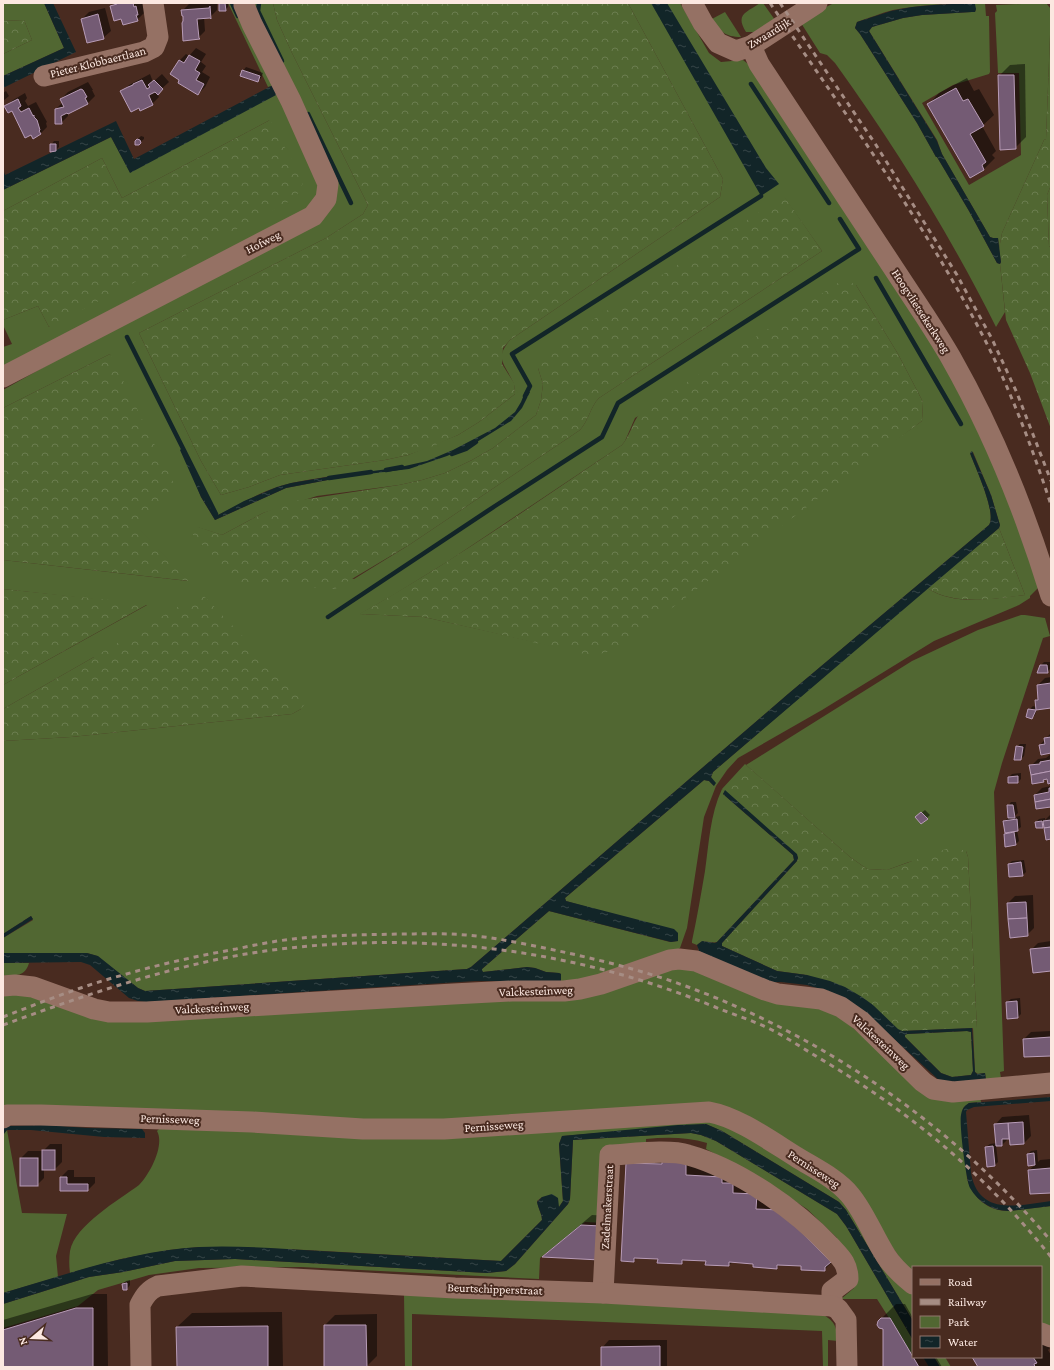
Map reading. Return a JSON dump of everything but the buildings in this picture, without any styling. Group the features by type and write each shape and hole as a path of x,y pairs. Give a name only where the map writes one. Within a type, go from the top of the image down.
{"street":[{"name":"Pieter Klobbaertlaan","path":"44,76 144,52 154,47 158,37 153,3"},
{"name":"Hofweg","path":"3,376 313,216 326,199 328,184 291,101 252,24 244,5 245,3"},
{"name":"Zwaardijk","path":"692,3 703,23 718,43 736,51 751,46 817,3"},
{"name":"Hoogvlietsekerkweg","path":"751,46 759,64 951,357 985,424 1009,478 1028,527 1051,596"},
{"name":"Valckesteinweg","path":"3,986 15,985 33,987 94,1009 122,1012 147,1012 453,994 564,992 601,984 670,960 688,959 765,990 778,994 821,999 841,1007 861,1021 923,1082 933,1089 953,1092 1051,1083"},
{"name":"Pernisseweg","path":"3,1118 7,1115 41,1115 252,1122 363,1129 444,1129 709,1112 719,1113 759,1134 838,1183 857,1204 885,1255 897,1271 912,1283"},
{"name":"Zadelmakerstraat","path":"603,1293 610,1155 675,1153 703,1160 728,1171 762,1190 794,1212 816,1232 845,1264 848,1272 848,1279 832,1291 832,1306"},
{"name":"Beurtschipperstraat","path":"141,1367 140,1305 144,1296 151,1289 158,1286 242,1276 455,1288 603,1293 832,1306"},
{"path":"832,1306 838,1309 846,1320 847,1367"}],"green space":[{"path":"3,3 44,3 64,48 3,76 3,54 32,40 24,20 3,21"},
{"path":"228,3 240,3 323,174 317,206 3,373 3,347 12,344 3,325 3,320 38,306 49,327 270,120 122,198 102,158 3,211 3,190 111,137 130,172 273,85 268,87"},
{"path":"252,3 273,3 277,20 292,53 368,205 363,214 326,238 139,333 201,461 221,495 249,487 280,475 385,460 408,455 458,435 479,422 515,394 514,383 502,361 503,352 510,340 720,197 723,179 628,3 680,3 709,53 721,62 743,60 757,71 949,369 984,439 1041,585 1030,596 1030,598 1019,605 934,641 822,710 738,758 727,770 716,786 704,817 687,928 680,948 674,952 597,980 561,981 561,974 559,973 546,972 527,967 482,971 482,969 549,911 670,942 678,941 678,933 566,901 565,898 704,780 709,781 714,786 711,777 713,772 927,588 950,598 975,600 1025,595 999,528 1000,525 991,495 973,452 970,453 988,501 991,519 989,525 788,694 471,967 467,969 145,991 138,988 97,956 87,953 3,953 3,938 33,920 31,916 3,934 3,741 71,737 292,714 301,709 94,657 3,709 3,685 147,605 3,589 3,560 188,581 134,524 110,354 3,408 3,390 131,318 333,199","holes":["784,197 822,251 599,398 580,430 409,545 354,579 194,526 222,535 263,513 317,496 399,485 422,480 445,473 472,460 493,448 536,415 541,400 543,384 538,368","856,285 898,354 923,402 922,421 593,655 424,617 360,614 450,560 622,445 635,418","182,449 205,496 218,515 277,487 332,476 333,479 286,488 215,520 201,497"]},
{"path":"273,3 628,3 723,179 720,197 510,340 503,348 502,364 514,383 515,394 479,422 458,435 408,455 385,460 280,475 249,487 221,495 201,461 139,333 326,238 363,214 368,205 292,53 277,20"},
{"path":"760,3 763,3 775,20 757,32 746,32 743,26 742,18 744,14"},
{"path":"834,3 971,3 942,4 893,10 857,22 855,28 917,123 969,211 997,263 1000,264 1005,312 996,327 941,225 879,126 835,63 827,55 820,53 801,23"},
{"path":"971,3 985,3 986,16 989,16 990,72 989,74 953,85 922,103 969,185 1021,155 1019,73 998,73 995,13 997,11 996,5 1046,3 1051,9 1046,139 1044,140 1002,233 999,249 998,238 990,237 942,154 937,140 869,31 872,27 903,18 922,15 975,12 976,9"},
{"path":"1051,9 1051,185 1047,195 1049,246 1051,248 1051,429 1030,373 1006,320 999,249 1002,233 1044,140 1046,139"},
{"path":"725,12 741,37 727,35 710,20"},
{"path":"24,20 32,40 3,54 3,21"},
{"path":"270,120 303,183 297,195 292,200 49,327 38,306 3,320 3,211 102,158 122,198"},
{"path":"1051,185 1051,248 1049,246 1047,195"},
{"path":"784,196 822,251 599,398 580,430 409,545 335,589 243,584 206,549 188,529 194,526 222,535 263,513 294,501 399,485 422,480 445,473 472,460 493,448 536,415 541,400 543,384 538,368 538,359 543,352"},
{"path":"844,279 856,285 898,354 923,402 922,421 617,649 593,656 424,617 359,614 393,595 459,554 622,445 640,413"},
{"path":"110,354 178,492 135,524 189,581 3,560 3,408"},
{"path":"999,528 1025,595 975,600 938,594 927,588"},
{"path":"3,589 148,604 3,685"},
{"path":"201,593 306,702 301,709 292,714 71,737 3,741 3,709"},
{"path":"1021,615 1045,618 1050,636 1043,638 994,792 1004,1071 1000,1072 1001,1078 986,1080 985,1073 978,1074 975,1072 973,1028 977,1028 968,857 966,851 909,862 887,870 867,869 850,857 746,765 912,661 978,630"},
{"path":"745,764 850,857 867,869 887,870 946,849 955,848 966,851 968,857 977,1028 898,1030 889,1021 807,975 777,971 722,946 722,943 797,861 798,857 722,789"},
{"path":"722,789 725,791 723,794 793,855 794,860 717,942 702,942 697,945 692,943 692,941 705,871 712,819"},
{"path":"3,963 29,963 25,971 22,973 3,976"},
{"path":"683,964 831,1009 913,1080 980,1096 981,1102 969,1103 963,1108 967,1179 977,1197 982,1202 994,1209 1009,1211 1051,1206 1051,1330 1042,1327 1042,1266 912,1266 912,1275 868,1213 724,1111 468,1122 3,1115 3,993 45,996 74,1007 486,997"},
{"path":"971,1032 973,1071 971,1075 952,1077 941,1073 905,1037 907,1034"},
{"path":"713,1116 841,1188 912,1291 912,1319 846,1210 839,1202 722,1131 706,1124 562,1136 559,1144 563,1201 559,1207 542,1197 537,1201 542,1220 501,1261 306,1250 199,1247 169,1250 121,1259 70,1273 70,1251 80,1232 99,1214 139,1185 148,1174 158,1151 159,1137 157,1131 161,1127"},
{"path":"7,1130 22,1213 67,1214 56,1256 58,1277 3,1293 3,1135"},
{"path":"691,1133 701,1135 716,1141 837,1214 846,1226 912,1338 912,1354 877,1299 841,1299 854,1288 856,1280 836,1244 837,1238 807,1209 751,1173 706,1149 707,1143 677,1138 646,1139 646,1145 606,1148 605,1223 585,1222 540,1258 539,1279 301,1267 199,1268 149,1275 98,1290 78,1306 3,1328 3,1304 89,1277 123,1272 175,1261 235,1259 487,1273 506,1271 515,1264 568,1204 570,1199 573,1140"},
{"path":"404,1294 820,1313 829,1318 834,1324 838,1341 828,1340 828,1367 823,1367 822,1331 412,1314 412,1367 405,1367"},
{"path":"935,1358 946,1358 951,1367 940,1367"}],"water":[{"path":"44,3 53,3 76,52 3,88 3,76 64,48"},
{"path":"651,3 667,3 766,168 779,184 761,196"},
{"path":"975,4 975,12 922,15 903,18 872,27 869,31 937,141 942,154 990,237 998,238 1000,264 997,263 969,211 917,123 855,28 857,22 891,11 912,7"},
{"path":"273,85 278,94 130,173 111,137 3,190 3,169 5,175 116,121 134,159"},
{"path":"525,392 530,392 522,408 511,421 472,445 447,456 409,469 368,474 365,472 396,468 427,461 453,450 495,428 515,412"},
{"path":"182,448 205,496 218,515 244,501 277,487 291,483 333,476 333,479 286,488 215,520 201,497 180,450"},
{"path":"972,451 991,495 1000,525 999,528 713,772 711,777 716,783 714,786 709,781 704,780 565,898 566,901 674,929 678,933 678,941 671,942 549,911 482,970 483,972 527,967 535,968 546,972 561,974 561,981 475,981 146,1002 129,998 90,965 81,962 3,963 3,953 87,953 98,956 138,988 145,991 467,969 471,967 788,694 989,525 991,519 988,501 970,453"},
{"path":"725,790 797,854 798,858 797,861 722,943 722,946 777,971 807,975 830,981 845,987 873,1005 902,1031 972,1028 975,1072 977,1074 985,1073 986,1080 948,1084 940,1081 881,1027 833,993 807,985 766,982 699,951 697,945 702,941 717,942 794,860 793,855 723,794","holes":["971,1032 973,1071 971,1075 952,1077 941,1073 905,1037 907,1034"]},
{"path":"31,916 33,919 3,938 3,934"},
{"path":"1051,1097 1051,1101 974,1107 967,1110 971,1173 975,1187 982,1196 991,1202 1014,1206 1051,1201 1051,1206 1009,1211 1003,1211 986,1205 977,1198 968,1183 961,1129 962,1111 969,1103"},
{"path":"706,1124 722,1131 839,1202 846,1210 912,1319 912,1338 846,1226 837,1214 716,1141 691,1133 573,1140 570,1199 568,1204 515,1264 506,1271 487,1273 235,1259 175,1261 123,1272 89,1277 3,1304 3,1293 100,1264 174,1249 229,1246 501,1261 542,1220 537,1202 542,1197 552,1194 558,1198 559,1207 563,1201 559,1144 562,1136 678,1125"},
{"path":"47,1125 87,1128 142,1129 145,1133 145,1138 104,1137 31,1130 7,1130 3,1135 3,1127 6,1126"},
{"path":"924,1358 935,1358 940,1367 929,1367"}],"waterway":[{"path":"232,3 238,16"},
{"path":"259,3 258,11 282,61"},
{"path":"751,84 829,203"},
{"path":"308,114 351,203"},
{"path":"525,396 530,386 512,354 761,196"},
{"path":"328,617 602,437 618,403 859,249 840,219"},
{"path":"876,278 961,424"},
{"path":"127,337 216,514"},
{"path":"452,454 466,449 476,442"},
{"path":"386,470 402,467"},
{"path":"329,478 371,472"}],"railway":[{"path":"770,3 911,212 962,298 986,342 1005,382 1037,464 1051,505"},
{"path":"780,3 876,145 957,275 992,339 1017,393 1051,481"},
{"path":"3,1017 77,989 137,971 208,954 293,939 358,935 457,934 505,940 568,953 633,969 696,990 747,1011 844,1063 890,1093 975,1162 1014,1200 1051,1241"},
{"path":"3,1025 100,991 165,972 265,951 322,945 380,943 437,944 494,949 550,958 606,970 661,987 759,1024 774,1031 852,1078 915,1122 944,1146 1000,1198 1051,1257"}]}
